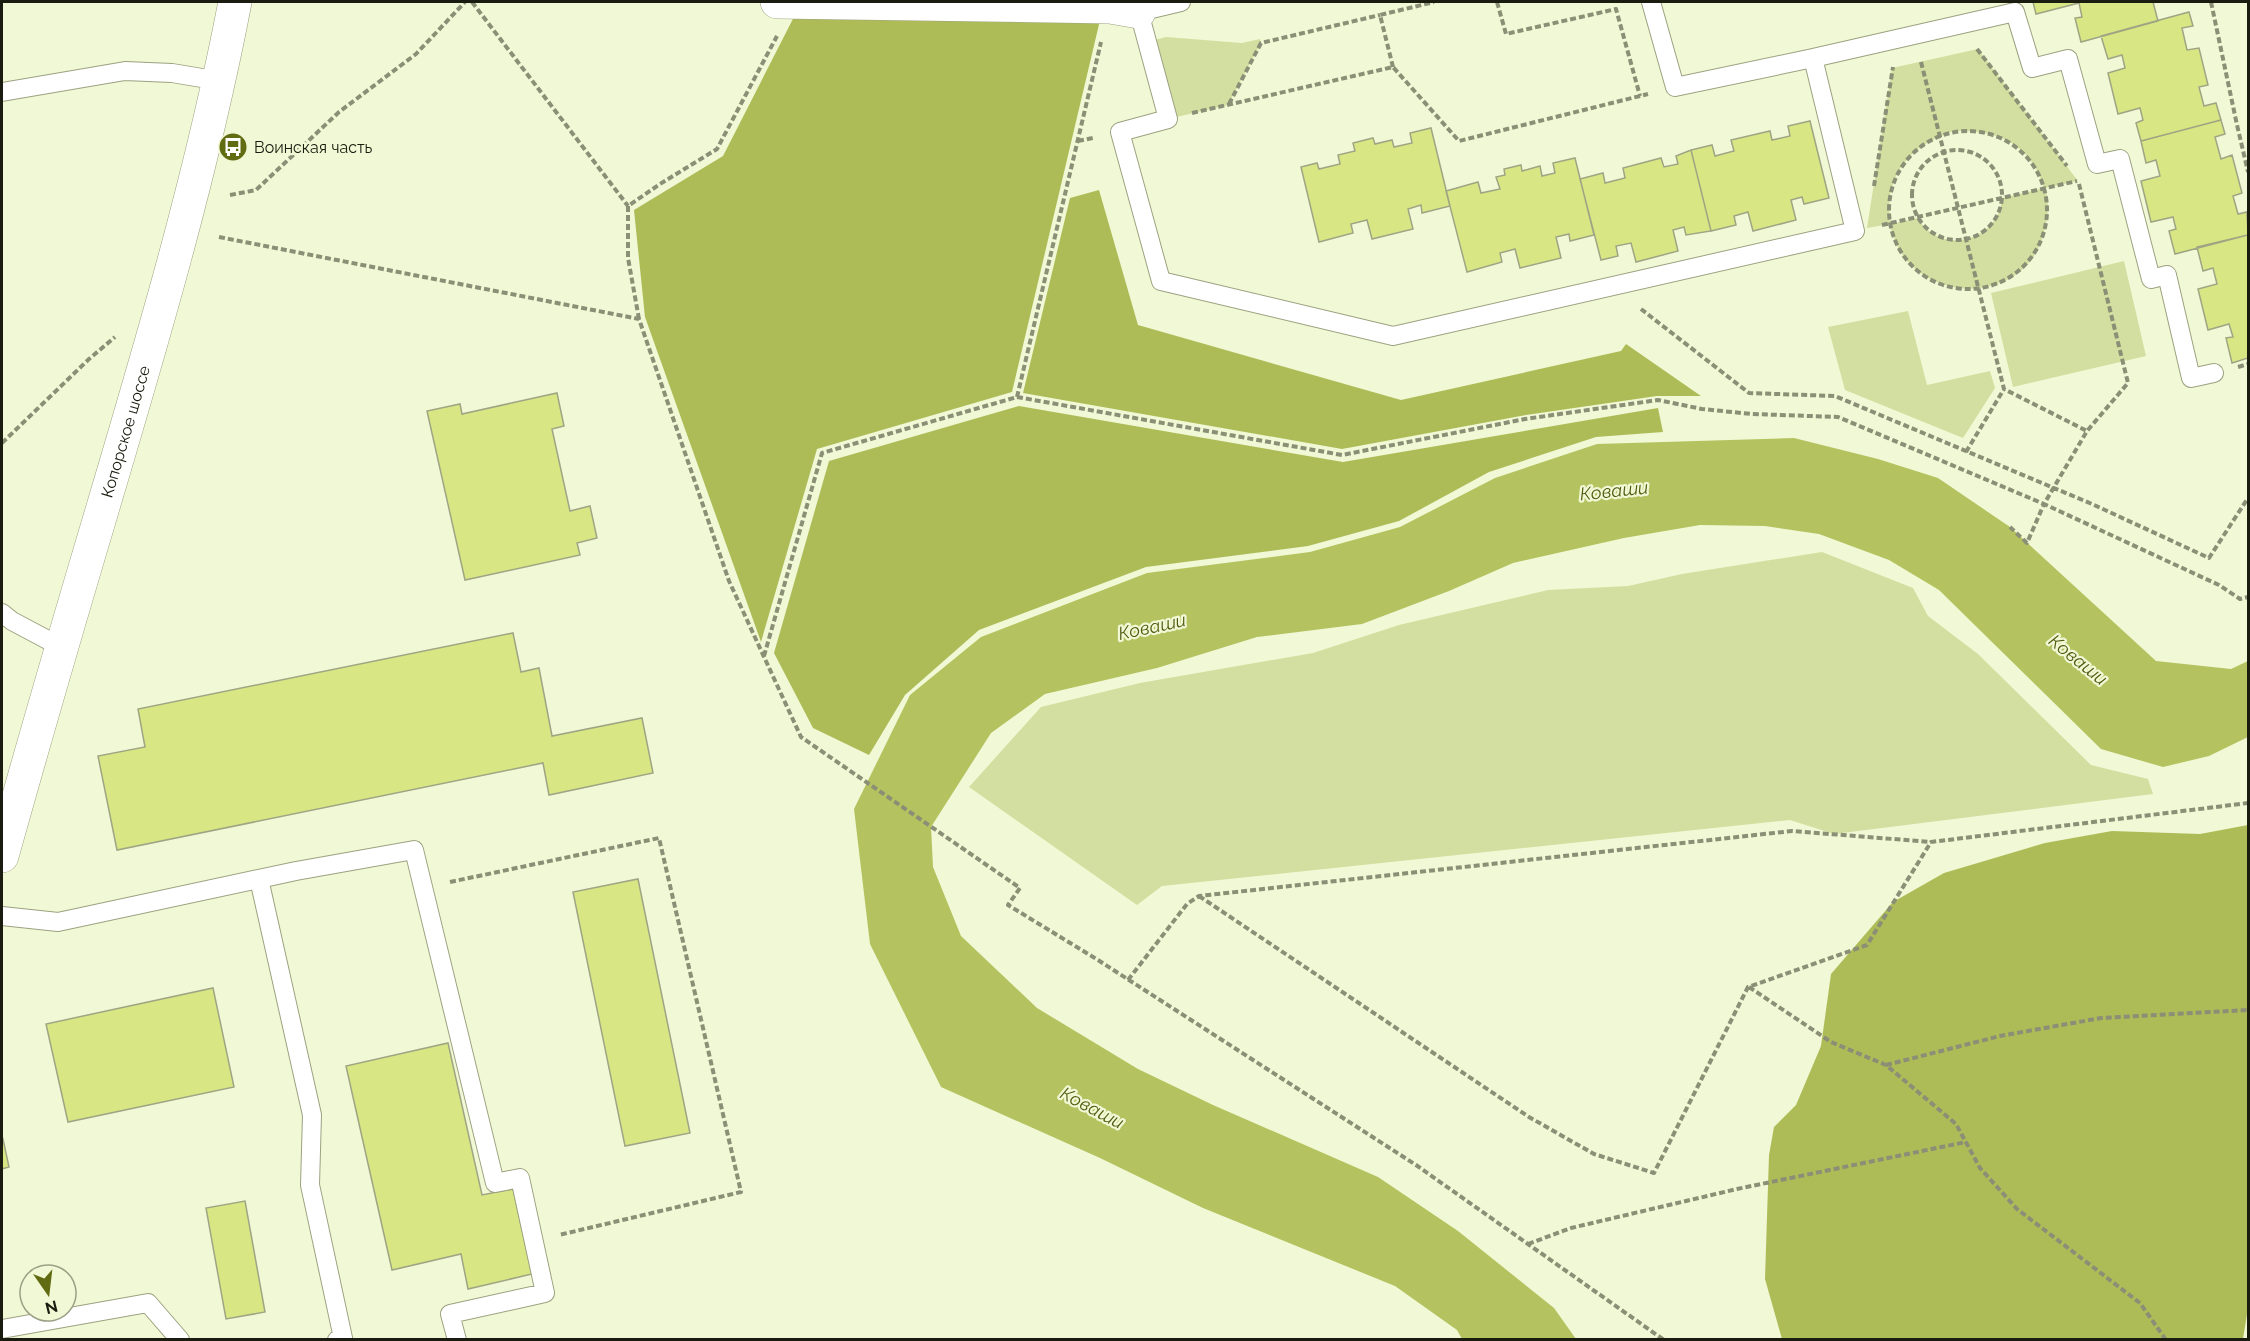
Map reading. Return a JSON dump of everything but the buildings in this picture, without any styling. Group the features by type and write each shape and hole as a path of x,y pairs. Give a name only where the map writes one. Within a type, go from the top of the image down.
{"main road":[{"name":"Копорское шоссе","path":"2,856 61,647 154,335 220,81 235,2"},
{"path":"777,2 1124,9"}],"lane":[{"path":"1181,2 1124,9 1168,119 1120,132 1161,281 1393,336 1861,230 1814,58"},
{"path":"1651,2 1675,87 2015,12 2032,68 2068,58 2097,164 2120,159 2151,279 2167,275 2191,378 2214,373"},
{"path":"2,92 125,70 171,73 220,81"},
{"path":"2,613 12,621 61,647"},
{"path":"2,916 58,922 296,871 414,850 495,1183 520,1178 545,1293 450,1314 457,1340"},
{"path":"259,879 312,1115 310,1185 343,1338 337,1340"},
{"path":"2,1329 148,1303 180,1340"}],"path":[{"path":"230,195 256,190 339,112 416,54 465,2"},
{"path":"472,2 628,206 628,258 639,319 729,581 801,737 990,865 1020,888 1008,905 1416,1165 1664,1340"},
{"path":"628,206 717,149 795,2"},
{"path":"1228,105 1261,43 1434,2"},
{"path":"1497,2 1506,34 1616,9 1640,96"},
{"path":"2211,2 2248,172"},
{"path":"1017,397 1124,9"},
{"path":"1380,15 1393,67 1459,141 1675,87"},
{"path":"1914,35 2004,389 1966,452"},
{"path":"1966,51 1978,49 2078,181 2128,382 2087,431 2052,488 2026,543 2010,527"},
{"path":"1911,63 1932,58"},
{"path":"1902,65 1892,68 1861,230 2078,181"},
{"path":"1168,119 1393,67"},
{"path":"1954,131 1979,131 2003,138 2023,152 2038,171 2045,188 2048,219 2042,243 2028,264 2006,281 1979,289 1952,288 1926,278 1905,260 1892,235 1888,207 1894,180 1908,157 1930,140 1954,131"},
{"path":"1964,150 1978,155 1990,164 1998,175 2002,198 1997,218 1988,230 1975,238 1960,241 1945,239 1931,233 1913,208 1912,193 1915,178 1923,165 1943,152 1964,150"},
{"path":"219,237 639,319"},
{"path":"1612,287 1749,393 1835,396 2210,558 2248,498"},
{"path":"2,443 116,336"},
{"path":"2004,389 2087,431"},
{"path":"764,656 822,453 1017,397 1342,455 1525,419 1658,400 1702,409 1752,414 1838,417 2044,504 2218,585 2240,599 2248,597"},
{"path":"1128,980 1187,904 1199,896 1792,831 1931,842 2248,803"},
{"path":"423,887 659,838 741,1192 534,1241"},
{"path":"1199,896 1529,1117 1594,1154 1654,1173 1748,987 1867,945 1931,842"},
{"path":"1748,987 1831,1042 1886,1065 1956,1124 1980,1168 2017,1209 2140,1303 2166,1340"},
{"path":"1886,1065 2000,1036 2101,1018 2248,1010"},
{"path":"1528,1244 1571,1228 1737,1189 1966,1142"}],"shaded area":[{"path":"797,11 1101,16 1012,392 817,449 761,642 645,317 634,210 723,156"},
{"path":"1166,37 1242,43 1260,39 1261,43 1228,105 1168,119 1147,42"},
{"path":"1978,49 2078,181 2045,188 2048,210 2044,233 2032,259 2013,277 1990,286 1964,288 1939,283 1917,270 1900,251 1890,224 1867,228 1892,68","holes":["1954,131 1970,131 1998,137 2021,150 2038,173 2044,188 2002,198 1999,213 1991,225 1980,234 1967,239 1953,240 1940,237 1928,230 1918,218 1891,224 1889,207 1891,191 1903,165 1913,154 1939,137"]},
{"path":"1099,190 1138,325 1401,400 1621,351 1626,344 1701,396 1657,396 1526,415 1342,449 1023,393 1070,198"},
{"path":"2124,261 2146,356 2013,387 1991,293"},
{"path":"1908,311 1927,385 1990,371 1995,388 1963,438 1845,390 1828,327"},
{"path":"1019,406 1343,462 1658,408 1663,432 1596,437 1489,472 1399,521 1308,546 1146,567 979,630 905,695 869,755 813,728 774,653 829,461"},
{"path":"1822,552 1913,588 1928,616 1978,654 2091,765 2148,779 2153,794 1834,834 1790,820 1162,886 1137,905 969,787 1041,707 1140,683 1313,653 1399,625 1548,590 1628,586 1682,574"},
{"path":"2248,825 2248,1308 2243,1339 1782,1339 1765,1279 1769,1155 1774,1127 1796,1105 1821,1046 1831,974 1893,902 1944,873 2045,843 2112,831 2200,834"}],"water":[{"name":"Коваши","path":"1794,438 1878,459 1938,478 2010,527 2156,661 2231,669 2248,661 2248,737 2209,756 2163,767 2101,749 1939,590 1889,560 1819,534 1765,526 1700,525 1624,538 1513,563 1449,591 1362,624 1257,637 1157,668 1045,694 991,733 931,827 933,867 961,936 1037,1008 1138,1069 1213,1105 1378,1177 1458,1231 1554,1308 1576,1339 1462,1339 1457,1330 1395,1286 1203,1208 1100,1158 941,1087 870,944 854,809 910,695 981,637 1147,573 1310,552 1400,527 1495,478 1597,444"}],"place":[{"name":"Воинская часть","path":"233,147"}]}
